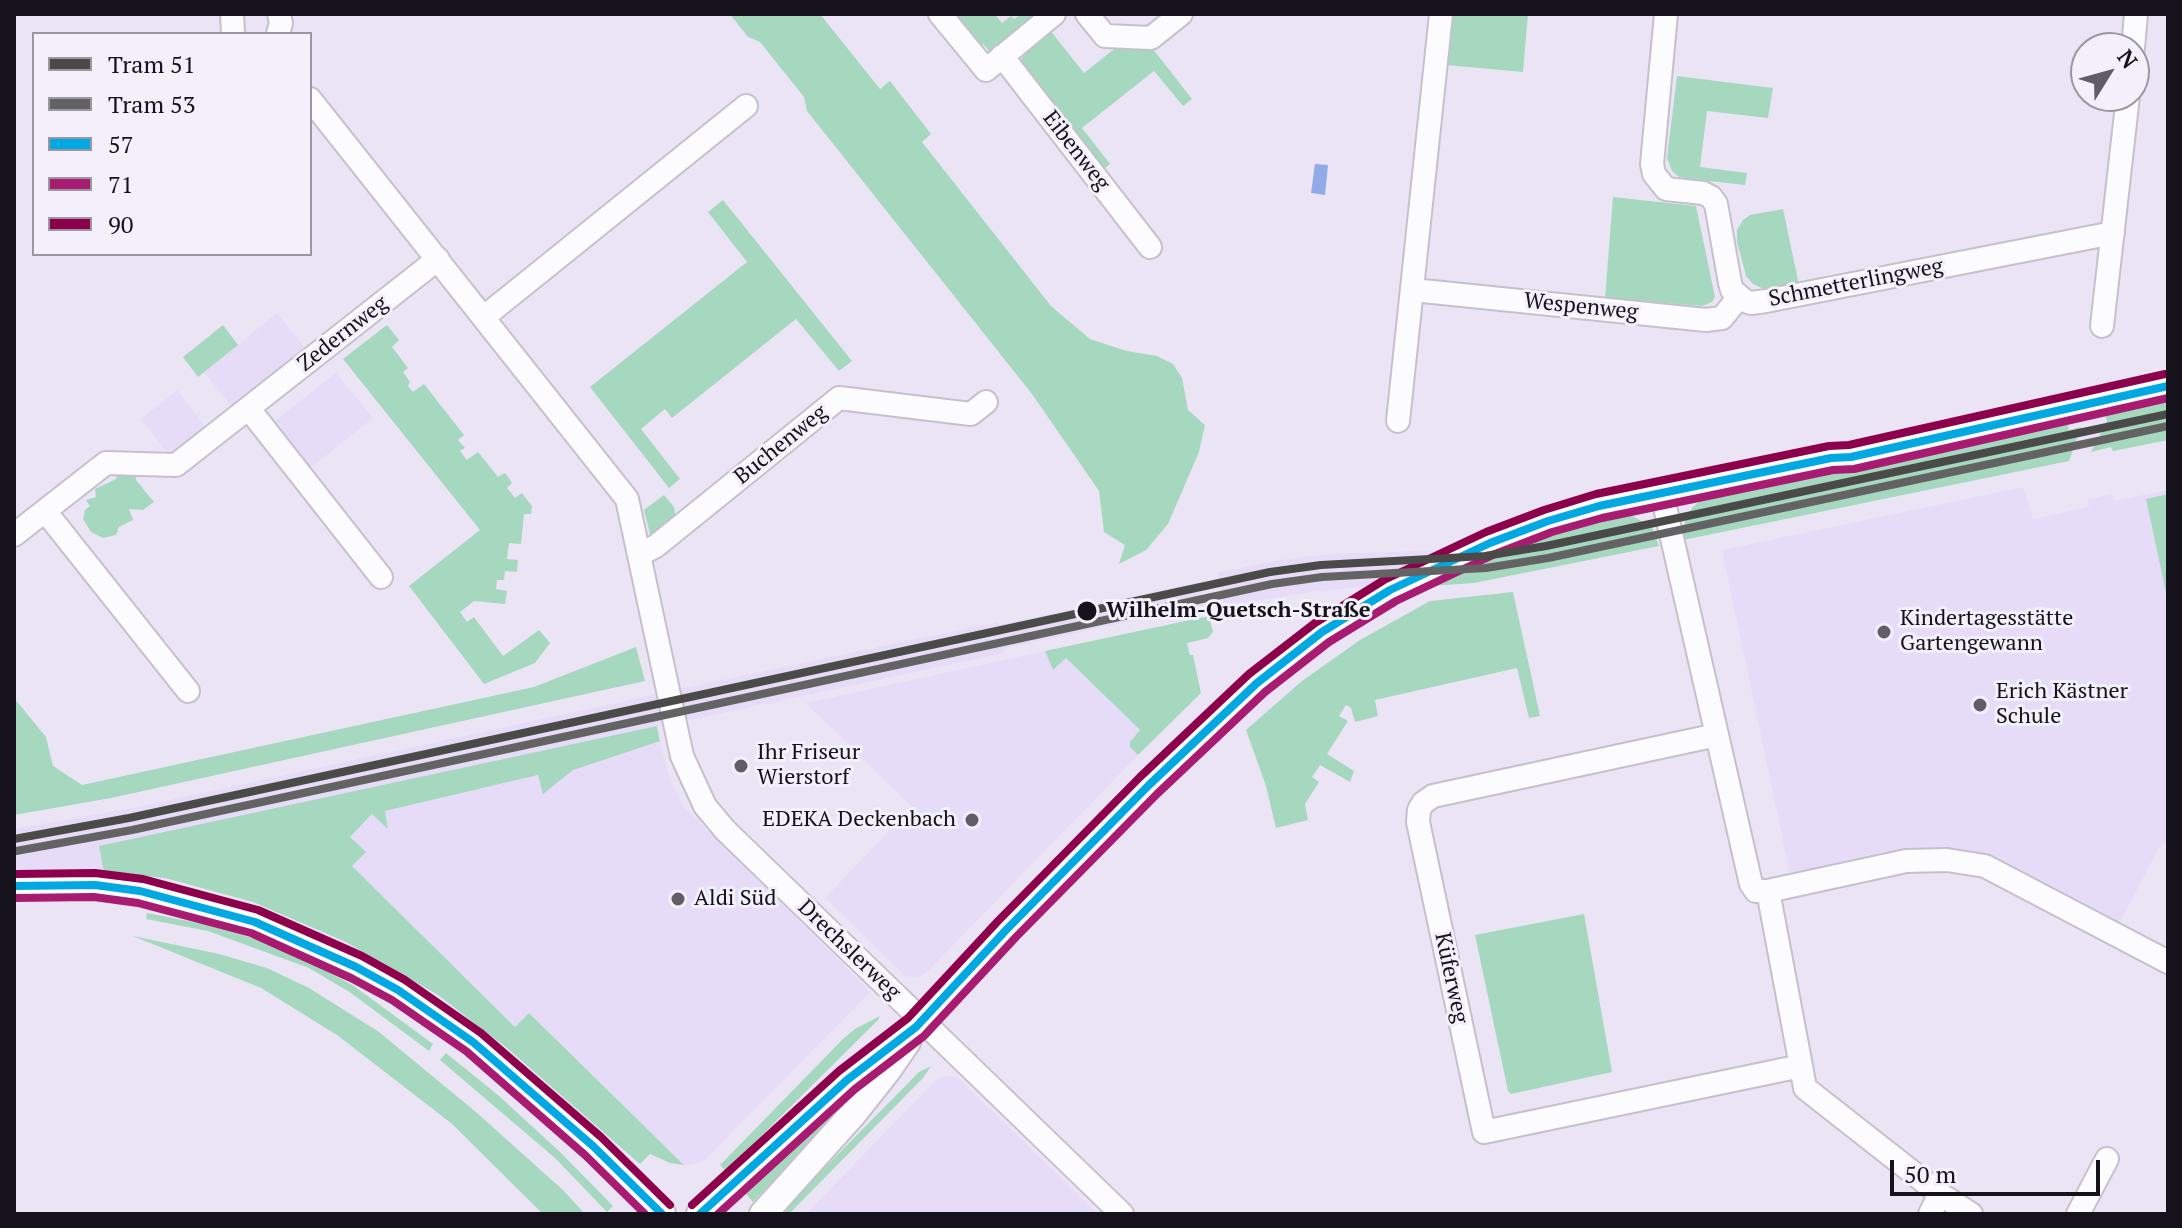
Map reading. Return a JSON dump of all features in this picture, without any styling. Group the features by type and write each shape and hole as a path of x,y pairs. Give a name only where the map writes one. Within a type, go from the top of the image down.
{"street":[{"path":"940,14 986,70 1054,14"},
{"path":"1087,14 1105,36 1151,38 1181,14"},
{"path":"1398,421 1441,14"},
{"name":"Schmetterlingweg","path":"1666,14 1652,164 1654,174 1666,189 1703,193 1711,197 1716,204 1730,283 1739,297 1751,303 2113,233"},
{"name":"Eibenweg","path":"1002,56 1150,247"},
{"path":"312,102 621,490 627,499 639,555"},
{"path":"484,317 746,106"},
{"path":"2102,326 2126,112"},
{"name":"Zedernweg","path":"14,535 106,463 176,465 438,259"},
{"name":"Wespenweg","path":"1413,290 1714,321 1727,313 1739,297"},
{"path":"763,1214 853,1114 919,1024 1007,929 1149,785 1257,683 1322,632 1390,590 1490,543 1599,506 1831,458 1851,457 2168,386"},
{"name":"Buchenweg","path":"639,555 656,546 839,398 971,414 986,402"},
{"path":"249,409 381,577"},
{"path":"1662,494 1751,884 1756,891 1906,861 1947,860 1985,866 2168,962"},
{"path":"45,511 188,691"},
{"name":"Drechslerweg","path":"639,555 682,756 705,806 725,830 919,1024 1122,1214"},
{"name":"Küferweg","path":"1717,735 1433,796 1423,803 1418,822 1484,1132 1801,1066"},
{"path":"14,886 95,885 140,891 255,922 356,967 398,990 473,1042 593,1146 662,1214"},
{"path":"1768,891 1805,1088 1935,1204 1971,1214"},
{"path":"700,1214 847,1080 919,1024"},
{"path":"2078,1214 2107,1159"}],"shaded area":[{"path":"277,313 306,349 233,408 204,372"},
{"path":"336,373 373,418 308,470 271,424"},
{"path":"177,390 207,429 171,458 141,419"},
{"name":"Erich Kästner Schule","path":"2023,487 2033,519 2089,507 2088,499 2112,494 2114,501 2168,490 2168,842 2161,844 2120,922 2008,864 1962,851 1881,852 1790,874 1722,550"},
{"path":"1435,550 1364,587 1224,606 1218,577 1218,573 1318,555"},
{"path":"1199,582 1204,605 1004,649 1004,653 100,846 104,872 14,872 14,829 133,808 680,689"},
{"path":"1045,651 1053,670 1066,657 1141,731 1130,747 1138,755 926,973 917,978 905,976 825,898 912,807 806,703"},
{"path":"660,741 669,777 684,807 869,993 706,1159 692,1165 684,1165 529,1013 515,1027 352,866 350,837 373,814 388,827 384,811 539,775"},
{"path":"946,1075 958,1078 1098,1214 806,1214 936,1080"}],"green space":[{"path":"730,14 820,14 880,89 890,81 931,134 922,142 1051,306 1090,339 1127,351 1157,356 1173,364 1182,378 1188,410 1205,425 1199,452 1168,524 1146,550 1119,564 1125,545 1104,532 1099,491 1032,394 807,111 804,97 760,42 748,37"},
{"path":"950,14 995,14 1002,23 1011,16 1014,19 1021,14 1031,14 1033,17 990,52 983,44 977,48"},
{"path":"1451,14 1528,14 1523,72 1446,65"},
{"path":"1049,29 1084,73 1118,46 1153,49 1192,99 1183,106 1154,71 1082,128 1110,164 1100,172 1020,63 1028,46"},
{"path":"1677,76 1773,88 1768,118 1707,111 1700,167 1747,173 1745,185 1679,177 1672,171 1667,158"},
{"path":"1613,197 1696,206 1715,297 1712,302 1702,306 1605,298"},
{"path":"723,200 852,361 839,371 796,319 672,418 665,409 641,429 680,479 669,488 590,387 747,262 708,212"},
{"path":"1783,209 1799,285 1766,290 1753,284 1746,276 1737,230 1750,215"},
{"path":"223,325 238,345 198,377 183,357"},
{"path":"387,325 399,340 392,347 408,368 403,372 410,382 408,386 413,392 424,384 464,435 458,440 465,448 460,451 467,460 478,452 498,477 505,473 512,483 507,488 515,498 522,493 532,506 531,514 524,514 521,544 509,543 507,559 518,560 517,572 505,571 504,580 497,580 496,589 507,591 505,604 474,601 460,612 467,622 474,617 503,656 539,630 550,643 535,663 484,684 409,586 480,530 343,359"},
{"path":"2120,401 2131,409 2168,401 2168,440 2091,452 2107,421 2103,404"},
{"path":"2065,412 2069,430 2081,427 2069,461 1683,540 1685,520 1701,500 1790,481 1798,472 1824,465 1834,472 2041,427"},
{"path":"117,474 136,474 136,480 154,502 143,510 129,509 133,520 119,527 116,535 103,538 91,532 83,519 85,510 90,506 86,500 96,497 95,489 116,479"},
{"path":"2168,494 2168,602 2146,499"},
{"path":"664,495 674,507 676,518 651,538 644,510"},
{"path":"1631,515 1652,527 1659,546 1474,583 1431,586 1527,542 1590,523"},
{"path":"1513,592 1540,716 1529,718 1517,668 1375,700 1378,716 1355,722 1351,708 1346,705 1339,716 1348,721 1327,754 1354,771 1350,782 1320,765 1312,777 1319,782 1305,804 1308,820 1276,828 1266,786 1246,730 1302,681 1360,640 1430,601"},
{"path":"1209,616 1213,632 1208,638 1187,643 1190,655 1193,655 1201,693 1138,755 1130,747 1130,742 1140,730 1066,658 1053,670 1045,651"},
{"path":"636,647 645,681 111,798 14,815 14,698 46,737 53,766 82,785 534,687"},
{"path":"657,726 660,741 573,770 543,794 538,775 385,811 388,829 372,814 350,837 366,852 352,866 515,1027 529,1013 684,1165 670,1163 650,1154 640,1164 507,1048 438,995 346,942 253,902 165,878 104,872 99,846"},
{"path":"147,913 209,925 258,940 310,962 354,986 433,1044 429,1051 351,993 309,968 208,931 146,919"},
{"path":"1584,914 1612,1072 1511,1094 1475,935"},
{"path":"133,936 219,954 267,968 309,988 379,1032 476,1112 564,1191 585,1214 543,1214 451,1123 337,1035 261,988"},
{"path":"880,1016 726,1171 720,1165 843,1039"},
{"path":"446,1053 498,1095 613,1206 607,1212 555,1158 440,1060"},
{"path":"931,1066 923,1078 789,1214 779,1214 919,1072"},
{"path":"835,1107 840,1112 838,1115 753,1202 746,1194 828,1110"}],"water":[{"path":"1315,164 1328,165 1325,195 1311,193"}],"tram line":[{"name":"51","path":"14,839 129,818 1270,572 1321,565 1485,556 1546,546 2168,414"},
{"name":"53","path":"16,851 132,830 1272,584 1322,577 1486,568 1548,558 2168,426"}],"transit line":[{"name":"90","path":"692,1205 839,1071 908,1018 998,921 1140,777 1249,674 1315,623 1384,580 1486,532 1596,494 1829,446 1849,445 2165,374"},
{"name":"57","path":"700,1214 847,1080 916,1027 1007,929 1149,785 1257,683 1322,632 1390,590 1490,543 1599,506 1831,458 1851,457 2168,386"},
{"name":"71","path":"718,1214 855,1089 924,1036 1157,794 1265,692 1329,642 1396,601 1495,554 1552,532 1602,518 1833,470 1854,469 2168,398"},
{"name":"90","path":"14,874 95,873 143,879 258,910 362,956 405,980 481,1033 601,1137 670,1205"},
{"name":"57","path":"14,886 95,885 140,891 255,922 356,967 398,990 473,1042 593,1146 662,1214"},
{"name":"71","path":"14,898 94,897 138,903 251,933 351,978 392,1000 466,1051 585,1155 645,1214"}],"place":[{"name":"Wilhelm-Quetsch-Straße","path":"1087,611"},
{"name":"Kindertagesstätte Gartengewann","path":"1884,632"},
{"name":"Erich Kästner Schule","path":"1980,705"},
{"name":"Ihr Friseur Wierstorf","path":"741,766"},
{"name":"EDEKA Deckenbach","path":"972,820"},
{"name":"Aldi Süd","path":"678,899"}]}
